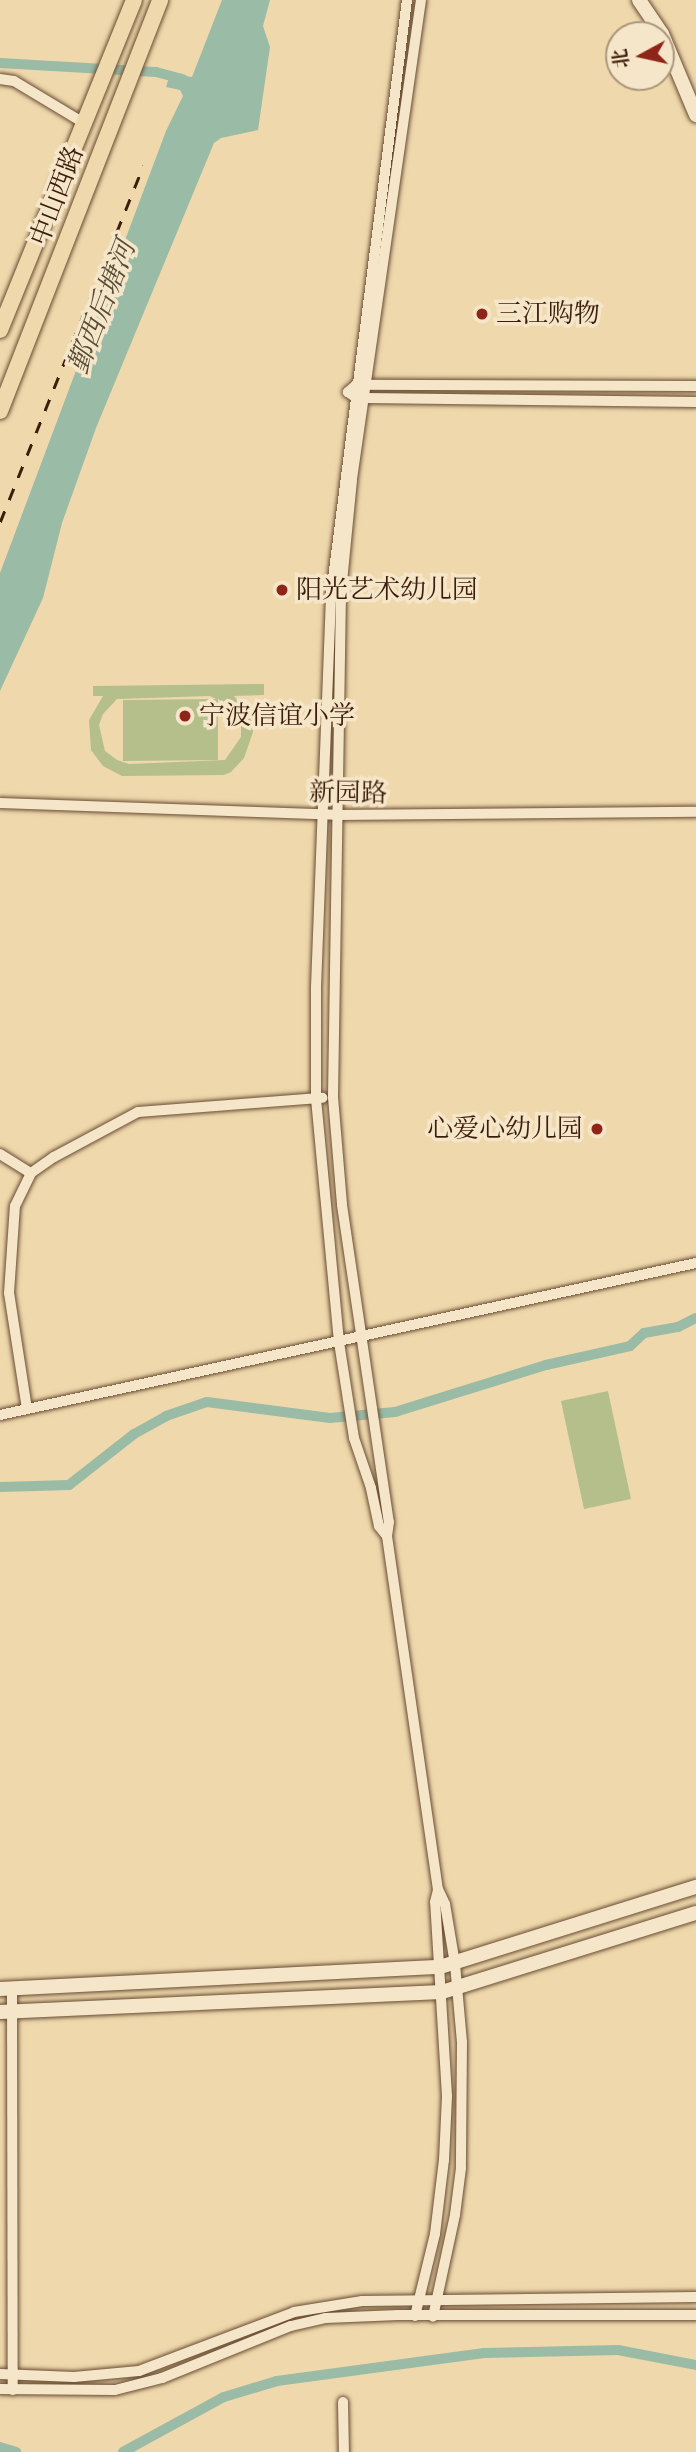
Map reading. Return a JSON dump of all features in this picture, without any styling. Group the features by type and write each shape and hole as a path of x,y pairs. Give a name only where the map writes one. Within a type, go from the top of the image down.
{"main road":[{"name":"中山西路","path":"0,330 134,0"},
{"name":"中山西路","path":"0,411 160,0"}],"street":[{"path":"362,385 407,0"},
{"path":"387,1536 379,1526 371,1488 354,1438 347,1396 339,1342 316,1099 321,814 331,594 421,0"},
{"path":"639,0 662,34 696,116"},
{"path":"0,79 14,82 84,123"},
{"path":"362,385 696,386"},
{"path":"360,398 696,402"},
{"path":"360,398 341,593 333,1097 342,1205 389,1522 387,1536 438,1889 445,1904 447,1966 442,1992 447,2096 444,2160 435,2234 415,2316"},
{"name":"新园路","path":"0,803 336,815 696,812"},
{"path":"27,1409 9,1293 15,1206 31,1172 138,1112 333,1097"},
{"path":"0,1154 31,1172"},
{"path":"0,1415 696,1263"},
{"path":"13,2389 6,1988 447,1966 696,1887"},
{"path":"7,2012 442,1992 696,1913"},
{"path":"433,2317 455,2215 463,2124 457,1989 447,1966"},
{"path":"0,2374 118,2375 164,2363 294,2312 362,2301 696,2297"},
{"path":"0,2389 115,2390 162,2378 291,2326 359,2315 696,2315"},
{"path":"343,2402 344,2452"}],"shaded area":[{"path":"264,684 264,695 234,696 251,717 253,732 244,758 231,772 224,775 122,776 103,766 91,750 89,720 103,696 93,696 93,686","holes":["210,696 216,699 123,700 123,761 218,760 218,699 231,707 241,726 241,737 225,760 129,764 117,760 105,751 99,725 103,714 117,699"]},
{"path":"608,1391 631,1499 584,1509 561,1401"}],"water":[{"name":"鄞西后塘河","path":"222,0 270,0 263,26 270,47 258,130 221,138 214,143 96,428 62,523 43,598 0,691 0,573 166,131 183,96 180,90 166,87 170,74 192,77"}],"waterway":[{"path":"0,63 156,72 183,79"},
{"path":"0,1487 69,1485 134,1434 166,1416 207,1402 330,1418 395,1412 546,1365 630,1346 644,1333 678,1327 696,1318"},
{"path":"123,2452 224,2397 277,2381 484,2353 618,2350 696,2365"},
{"path":"0,2447 16,2452"}],"railway":[{"path":"0,522 143,166"}],"place":[{"name":"三江购物","path":"482,314"},
{"name":"阳光艺术幼儿园","path":"282,590"},
{"name":"宁波信谊小学","path":"185,716"},
{"name":"心爱心幼儿园","path":"597,1129"}]}
